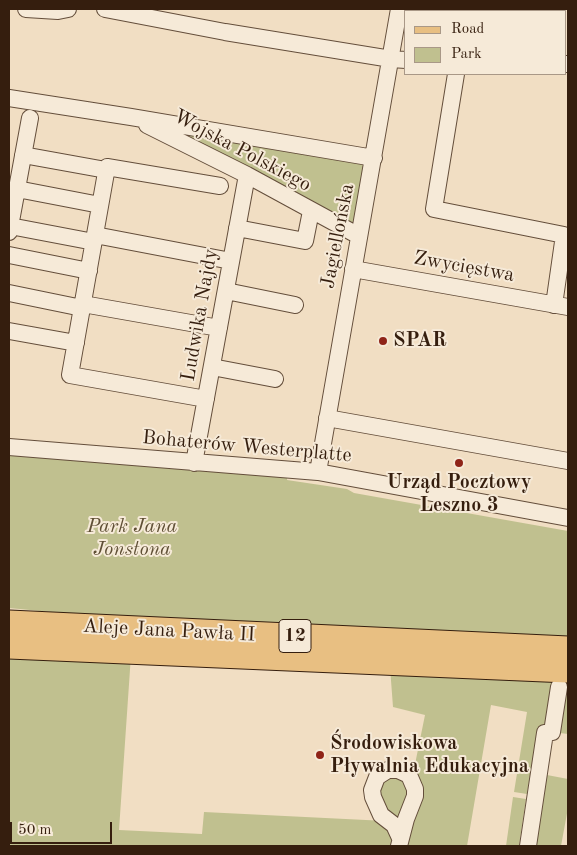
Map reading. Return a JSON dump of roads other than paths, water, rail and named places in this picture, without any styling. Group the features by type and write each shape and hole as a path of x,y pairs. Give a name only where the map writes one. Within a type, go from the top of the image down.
{"main road":[{"name":"Aleje Jana Pawła II","path":"9,623 568,649"},
{"name":"Aleje Jana Pawła II","path":"9,646 564,679"}],"street":[{"path":"26,9 58,11 68,9"},
{"path":"105,9 216,30 398,60"},
{"name":"Jagiellońska","path":"318,472 374,158 398,60 399,9"},
{"path":"456,75 434,209 564,235 561,306"},
{"name":"Wojska Polskiego","path":"9,98 374,158"},
{"name":"Wojska Polskiego","path":"132,117 247,175 359,236"},
{"path":"30,118 9,229 94,239 231,261"},
{"path":"23,155 106,170 107,167 220,186"},
{"path":"106,170 70,375 206,399"},
{"name":"Ludwika Najdy","path":"194,463 247,175"},
{"path":"17,189 100,205"},
{"path":"237,228 305,241 310,211"},
{"path":"9,256 88,271"},
{"name":"Zwycięstwa","path":"353,269 561,306"},
{"path":"226,291 295,304"},
{"path":"9,293 219,328"},
{"path":"9,330 76,343"},
{"path":"212,367 275,379"},
{"path":"327,418 568,461"},
{"name":"Bohaterów Westerplatte","path":"9,447 318,472 568,518"},
{"path":"528,846 545,733 552,732 564,679"}],"place":[{"name":"SPAR","path":"383,341"},
{"name":"Urząd Pocztowy Leszno 3","path":"459,463"},
{"name":"Środowiskowa Pływalnia Edukacyjna","path":"320,755"}],"park label":[{"name":"Park Jana Jonstona","path":"132,538"}]}
